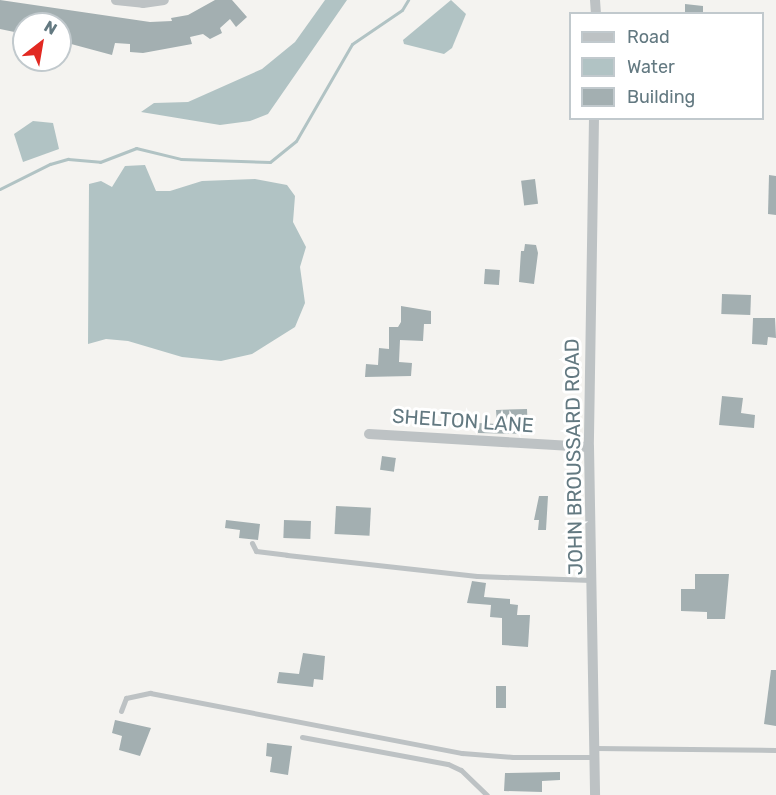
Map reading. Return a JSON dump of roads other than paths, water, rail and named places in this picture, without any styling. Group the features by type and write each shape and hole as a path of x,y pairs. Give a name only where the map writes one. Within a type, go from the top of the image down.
{"street":[{"path":"116,0 143,3 164,0"},
{"name":"JOHN BROUSSARD ROAD","path":"594,120 590,447 596,795"},
{"name":"SHELTON LANE","path":"369,434 590,447"}],"lane":[{"path":"252,543 252,549 266,552 477,576 593,580"},
{"path":"121,711 126,698 150,693 462,753 513,757 595,753 776,750"},
{"path":"302,737 448,764 461,770 487,795"}],"water":[{"path":"325,0 347,0 268,114 250,121 220,125 141,112 154,103 188,102 262,69 295,42"},
{"path":"451,0 466,14 452,48 444,54 404,44 403,40"},
{"path":"33,121 53,123 59,149 23,162 14,134"},
{"path":"145,165 156,191 170,191 202,181 255,179 287,185 295,196 293,222 306,247 300,267 305,303 295,327 252,354 221,361 182,357 128,341 106,339 88,344 89,184 101,181 112,187 125,166"}],"waterway":[{"path":"0,189 50,164 68,159 100,162 136,148 181,159 270,162 296,141 352,44 402,10 408,0"}]}
